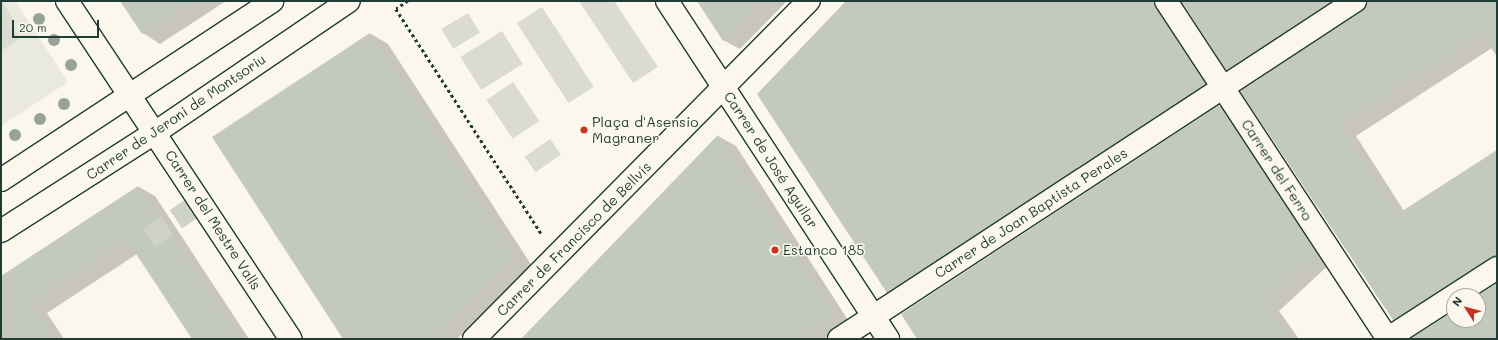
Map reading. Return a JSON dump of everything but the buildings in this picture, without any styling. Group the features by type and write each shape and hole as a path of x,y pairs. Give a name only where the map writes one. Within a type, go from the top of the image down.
{"street":[{"name":"Carrer del Mestre Valls","path":"67,1 156,132 292,339"},
{"path":"1,180 272,1"},
{"name":"Carrer de Jeroni de Montsoriu","path":"1,231 156,132 349,1"},
{"name":"Carrer de José Aguilar","path":"667,1 888,339"},
{"name":"Carrer de Francisco de Bellvís","path":"474,339 809,1"},
{"name":"Carrer del Ferro","path":"1166,1 1387,339"},
{"name":"Carrer de Joan Baptista Perales","path":"839,339 1222,86 1355,1"},
{"path":"1387,339 1497,268"}],"path":[{"path":"408,1 396,9 545,241"}],"shaded area":[{"path":"1,1 15,1 68,82 1,126"},
{"path":"2,1 15,22 11,25 20,38 1,51"},
{"path":"579,1 614,1 658,67 633,83"},
{"path":"542,7 594,87 569,103 517,23"},
{"path":"468,13 480,33 453,49 441,29"},
{"path":"502,31 523,64 481,90 460,57"},
{"path":"513,82 539,121 513,139 486,100"},
{"path":"550,139 561,155 536,172 525,157"}],"tunnel":[{"path":"149,238 201,202"}],"place":[{"name":"Plaça d'Asensio Magraner","path":"584,130"},
{"name":"Estanco 185","path":"775,250"}]}
